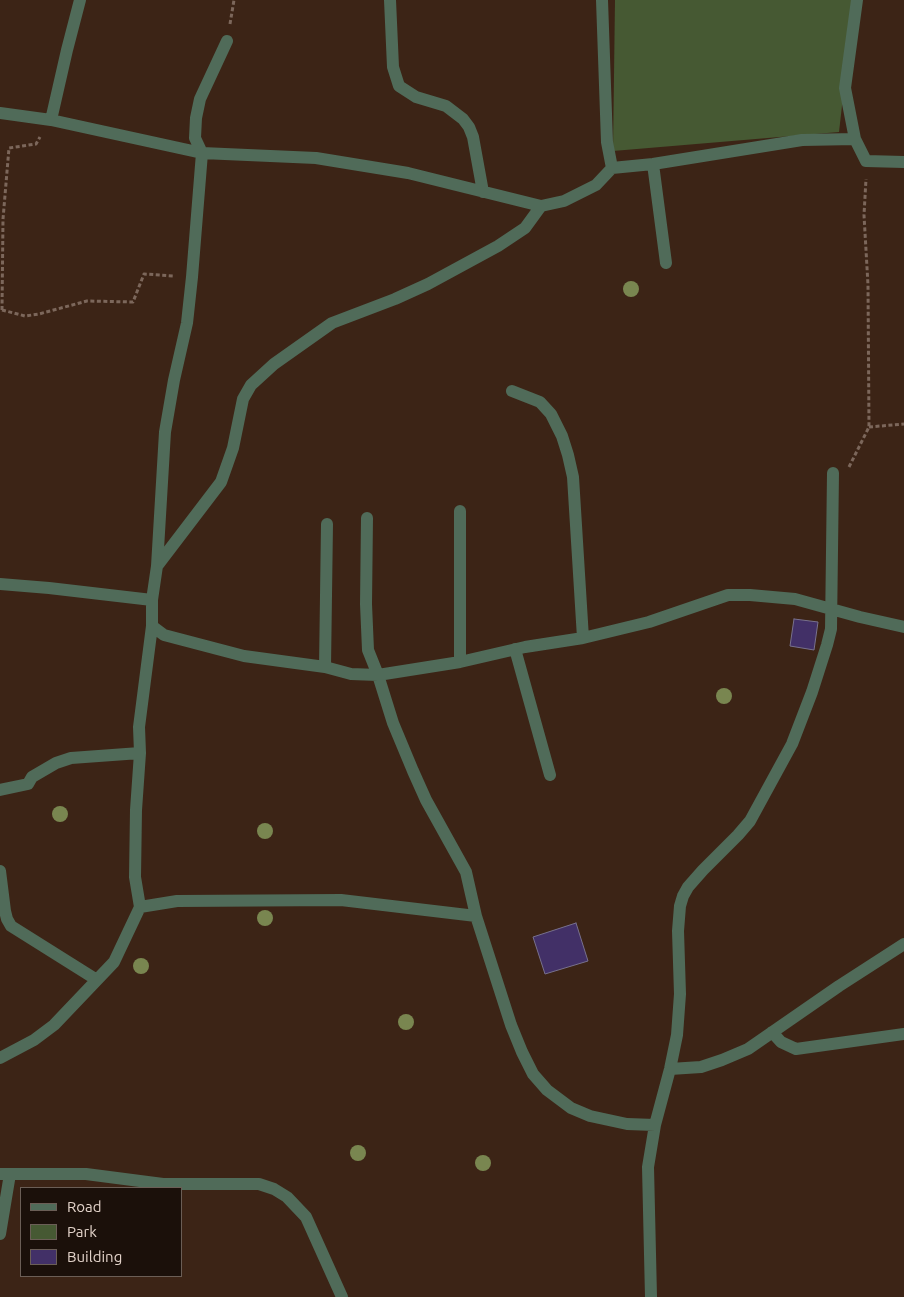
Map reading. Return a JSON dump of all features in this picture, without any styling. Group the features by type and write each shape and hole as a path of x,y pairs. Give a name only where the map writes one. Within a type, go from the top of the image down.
{"street":[{"path":"51,120 80,0"},
{"path":"390,0 393,67 399,86 416,97 446,106 463,119 473,137 483,192"},
{"path":"602,0 607,142 612,168"},
{"path":"857,0 845,88 855,139 866,161 904,162"},
{"path":"0,1058 34,1040 54,1024 98,980 114,962 140,907 135,877 136,810 140,753 139,727 152,626 152,600 165,432 187,323 192,277 202,153 195,138 196,118 200,99 227,41"},
{"path":"0,113 51,120 202,153 316,158 408,173 541,206 564,201 596,185 612,168 653,164 802,140 855,139"},
{"path":"653,164 666,263"},
{"path":"156,566 221,482 233,448 244,399 250,386 274,364 332,323 428,284 498,246 525,228 541,206"},
{"path":"512,391 540,402 551,414 562,436 568,454 572,477 583,638"},
{"path":"651,1297 648,1167 655,1126 677,1035 680,994 678,931 680,906 688,887 750,820 784,762 809,700 831,629 833,474"},
{"path":"460,511 460,662"},
{"path":"367,518 366,604 368,650 412,771 466,872 476,916 511,1026 533,1074 547,1090 571,1108 590,1116 627,1124 655,1126"},
{"path":"325,667 327,524"},
{"path":"0,584 152,600"},
{"path":"152,626 164,635 244,656 325,667 351,674 378,675 460,662 515,649 583,638 649,622 728,596 750,595 795,599 904,627"},
{"path":"515,649 550,775"},
{"path":"0,790 28,784 32,777 56,763 71,758 140,753"},
{"path":"0,872 5,911 7,919 12,926 98,980"},
{"path":"140,907 177,901 341,900 476,916"},
{"path":"670,1070 701,1067 748,1049 904,944"},
{"path":"772,1032 781,1042 796,1048 904,1034"},
{"path":"0,1231 5,1174 86,1174 163,1184 259,1184 274,1189 287,1197 306,1217 342,1297"}],"path":[{"path":"227,41 234,0"},
{"path":"51,120 36,144 9,148 2,220 1,310 26,316 87,301 133,302 144,274 192,277"},
{"path":"833,474 850,467 869,427 868,286 864,215 866,161"},
{"path":"869,427 904,424"}],"green space":[{"path":"615,0 854,0 839,132 613,151"}],"building":[{"path":"794,619 818,622 814,650 790,646"},
{"path":"576,923 588,961 545,974 533,937"}]}
